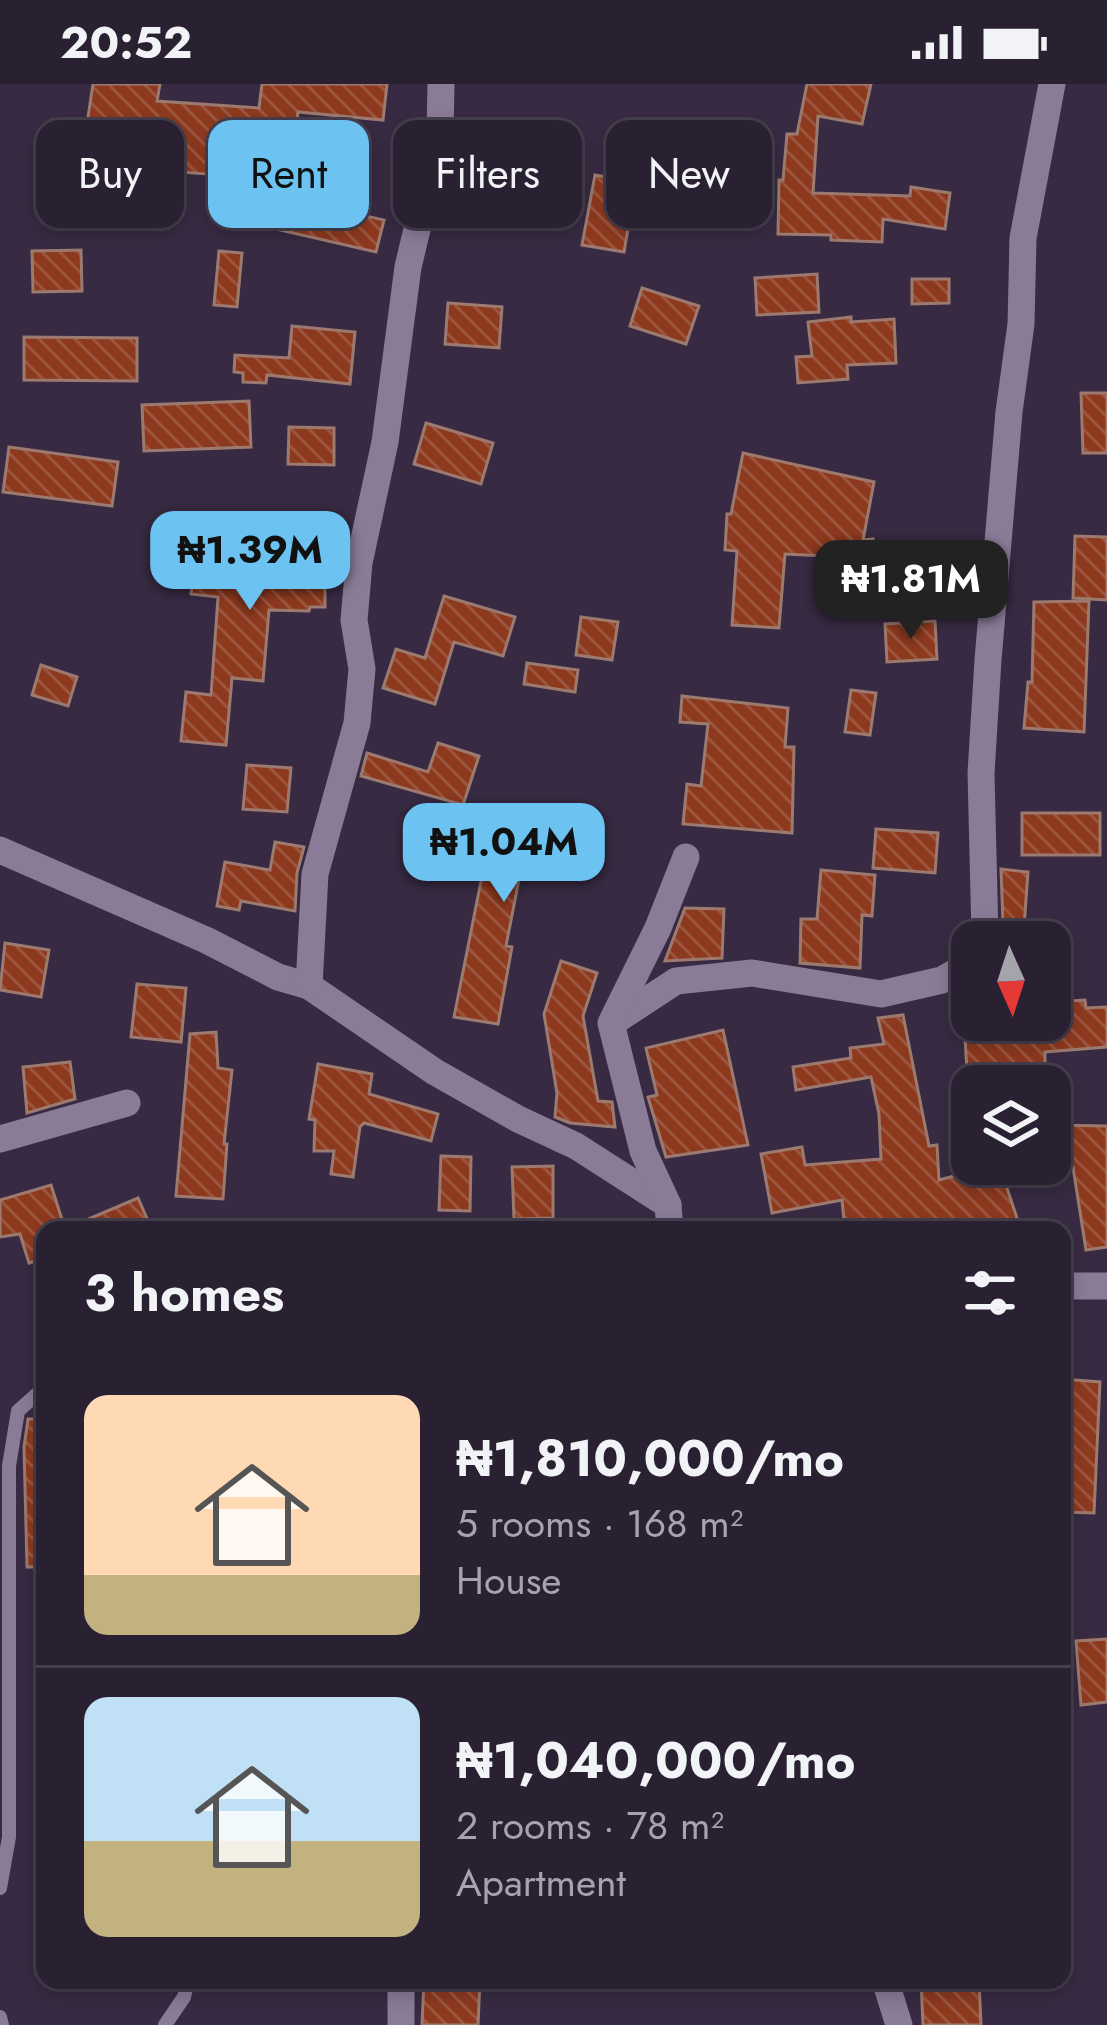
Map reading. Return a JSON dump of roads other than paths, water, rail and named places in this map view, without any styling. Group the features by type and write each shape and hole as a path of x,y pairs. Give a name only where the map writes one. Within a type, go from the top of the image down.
{"street":[{"path":"309,986 315,874 357,723 362,669 354,620 359,563 385,442 408,267 436,154 441,84"},
{"path":"985,921 981,772 988,660 1021,324 1023,238 1052,84"},
{"path":"0,850 309,986 435,1072 576,1146 669,1217"},
{"path":"669,1217 643,1150 611,1023 658,928 686,856"},
{"path":"611,1023 676,981 752,973 881,994 951,975"},
{"path":"0,1139 127,1103"},
{"path":"1071,1286 1107,1286"},
{"path":"401,1989 401,2025"},
{"path":"888,1989 899,2025"}],"lane":[{"path":"0,1888 9,1837 9,1466 18,1412 36,1395"},
{"path":"165,2025 186,1989"}]}
